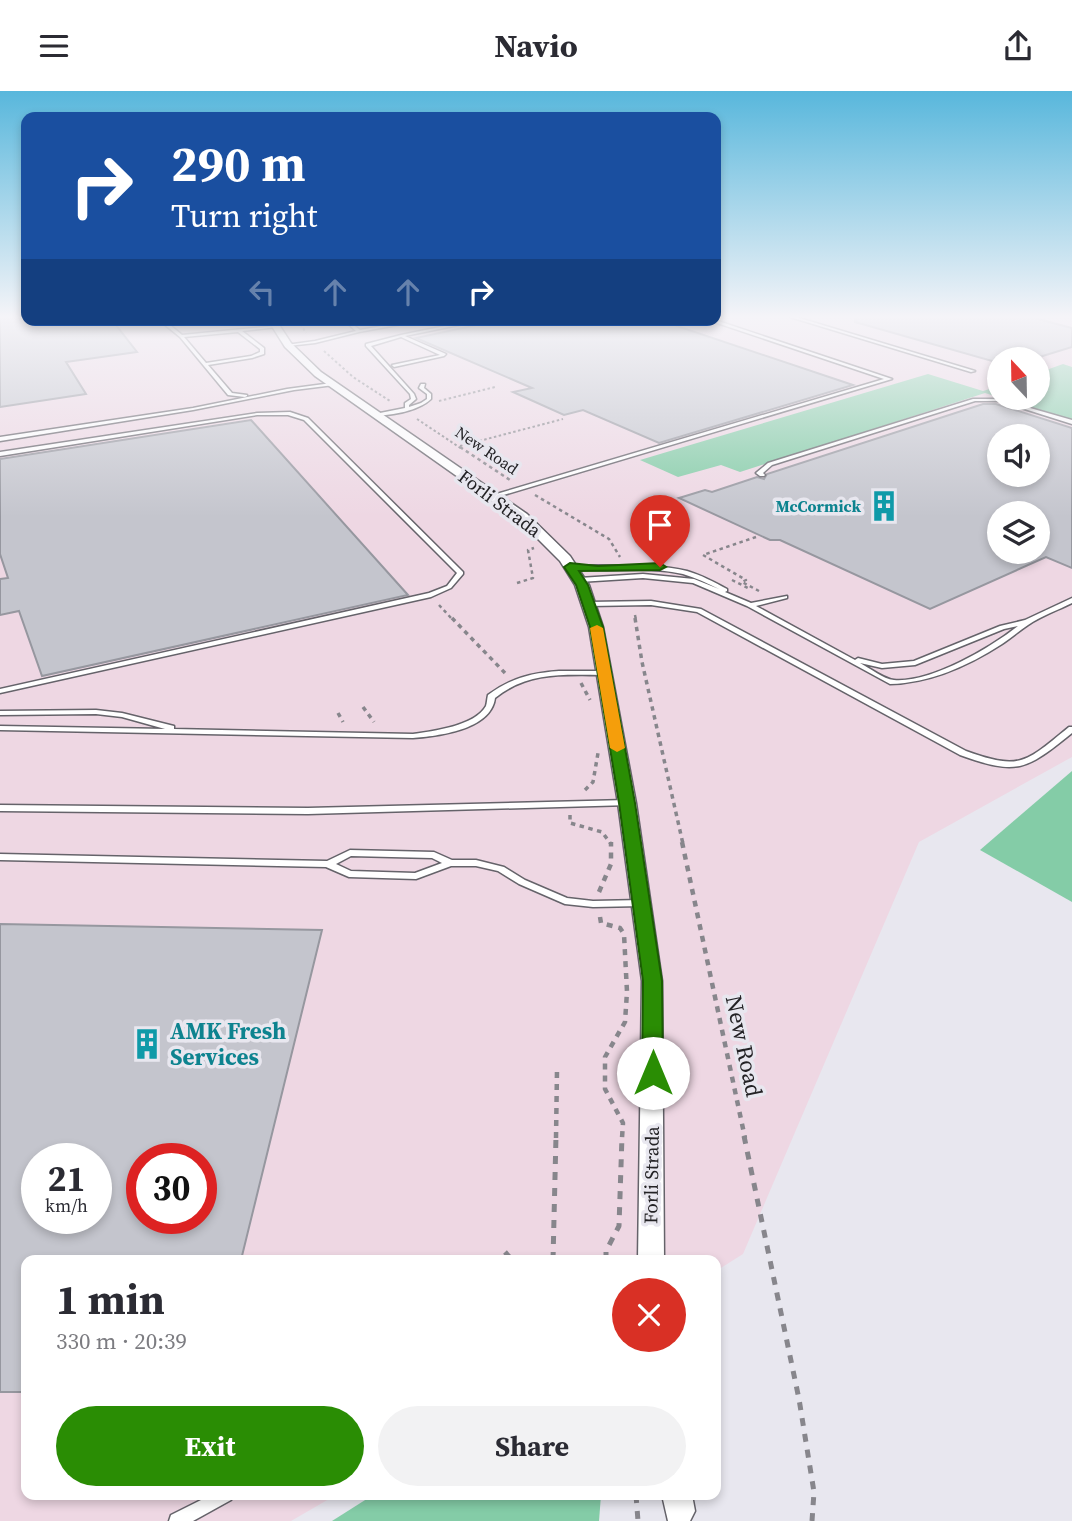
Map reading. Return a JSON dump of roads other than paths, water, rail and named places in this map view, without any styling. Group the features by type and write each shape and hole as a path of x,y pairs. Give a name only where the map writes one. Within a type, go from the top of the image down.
{"street":[{"name":"Forli Strada","path":"332,384 495,496 540,531 575,574 589,604 596,627 627,803 652,981 652,1255"}],"lane":[{"path":"221,384 233,398 246,399"},
{"path":"230,394 250,395 332,384"},
{"path":"403,384 414,399 407,404 407,411"},
{"path":"495,496 874,384"},
{"path":"377,415 407,411 423,404 429,399 429,394 421,388 423,385"},
{"path":"0,439 292,390"},
{"path":"762,475 759,473 770,464 975,400 999,400 1072,422"},
{"path":"0,454 257,414 288,413 306,419 461,573 449,587 431,595 0,691"},
{"path":"575,574 677,569 709,580 749,605 890,682 907,683 987,650 1027,622 1072,600"},
{"path":"575,574 678,578 749,605 785,597"},
{"path":"589,604 676,605 699,610 963,753 992,765 1018,765 1034,758 1072,729"},
{"path":"830,648 882,666 915,663 1002,627 1027,622"},
{"path":"0,728 413,736 438,734 456,730 476,720 490,706 491,697 501,687 516,680 535,675 604,673"},
{"path":"0,713 122,715 175,728 180,732"},
{"path":"0,808 295,811 627,803"},
{"path":"328,864 350,853 434,855 450,863 490,865 565,901 593,904 642,903"},
{"path":"0,857 328,864 349,874 416,876 450,863"},
{"path":"177,1521 217,1500"}],"place":[{"name":"McCormick","path":"884,506"},
{"name":"AMK Fresh Services","path":"147,1044"}]}
